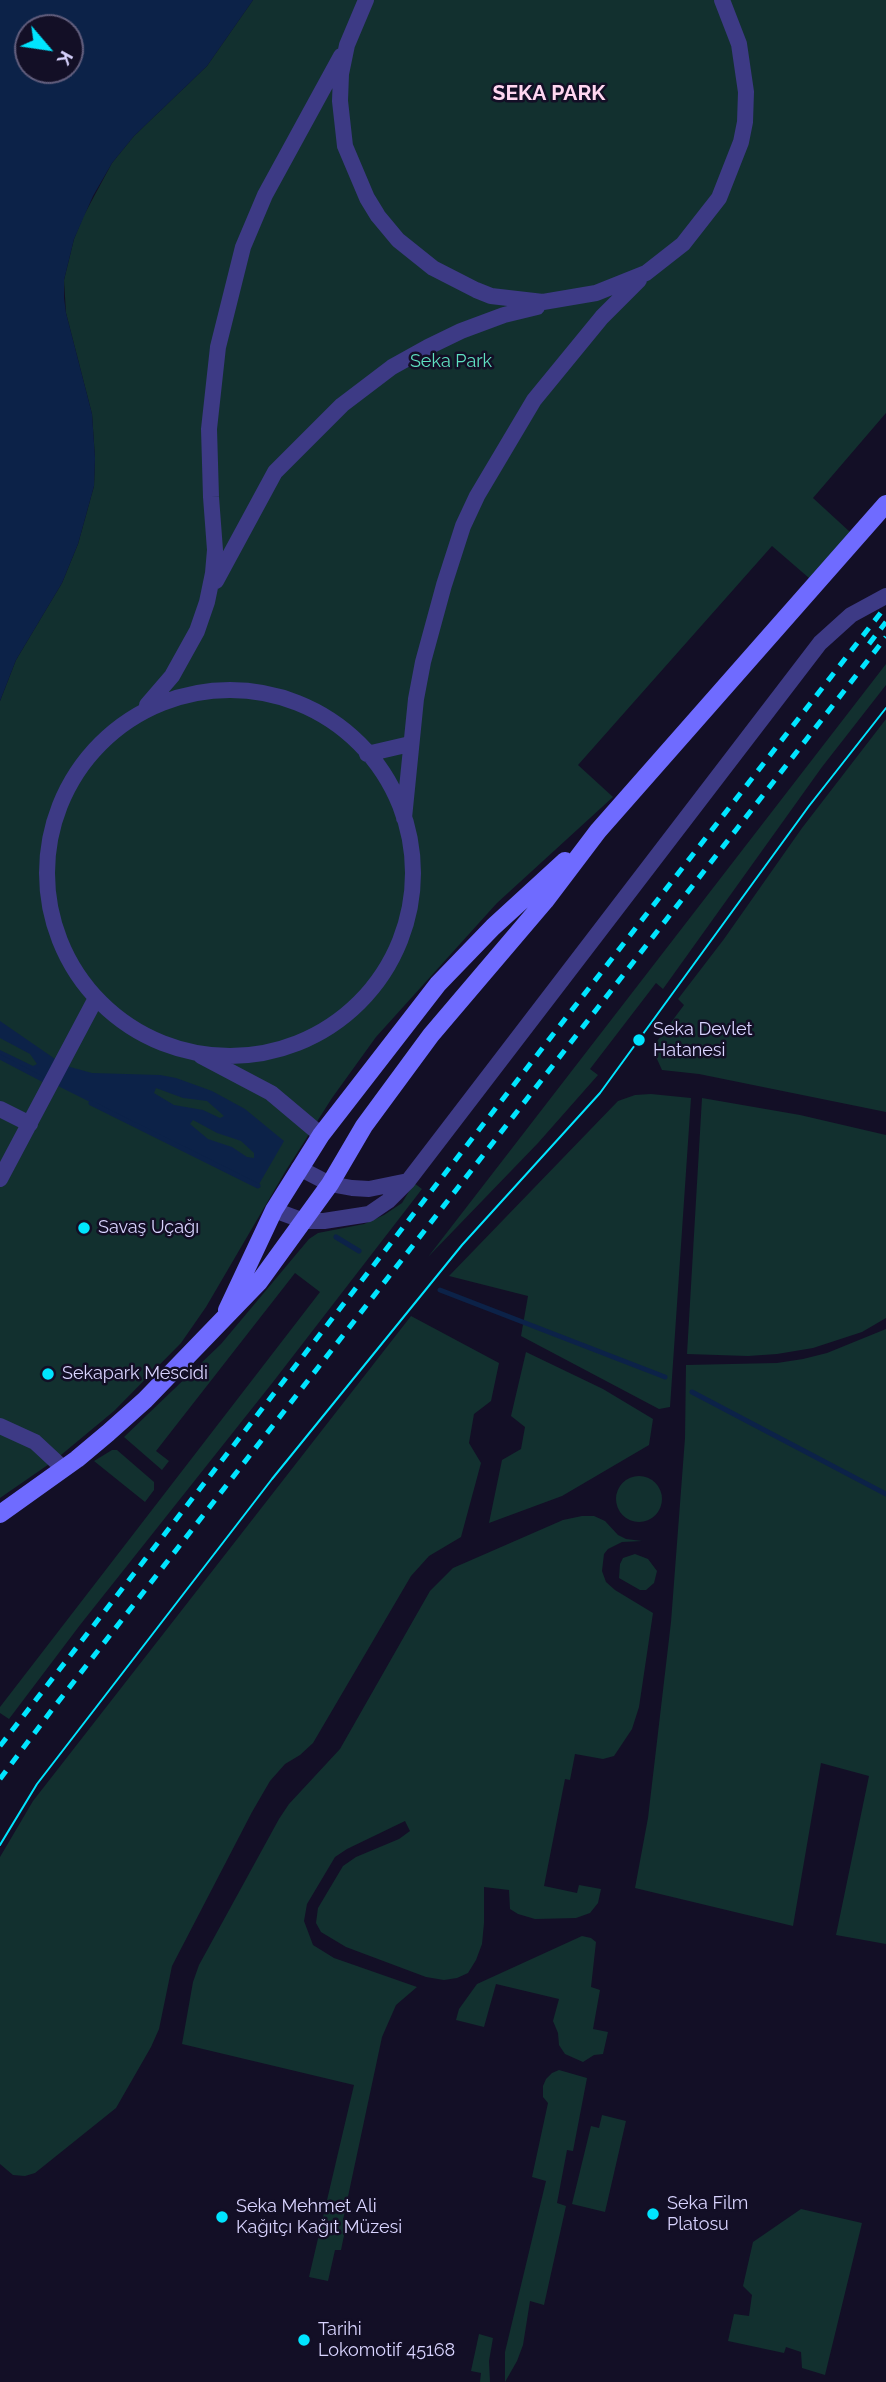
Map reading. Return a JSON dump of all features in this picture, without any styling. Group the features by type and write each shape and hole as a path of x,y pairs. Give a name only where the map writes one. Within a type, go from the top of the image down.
{"main road":[{"path":"0,1514 77,1459 145,1401 259,1282 330,1184 364,1126 431,1035 545,901 598,831 886,504"},
{"path":"219,1326 275,1210 321,1135 438,984 493,928 598,831"}],"street":[{"path":"206,602 215,550 209,429 218,347 227,306 243,247 265,195 347,45 366,0"},
{"path":"403,828 410,744 423,662 444,584 471,509 534,400 601,317 646,273 683,244 709,214 727,181 741,142 746,92 735,29 722,0"},
{"path":"347,45 341,74 340,101 345,146 367,198 387,229 421,260 476,290 517,300 542,302 576,297"},
{"path":"139,713 174,698 215,689 271,691 315,708 337,723 368,754 396,803 410,854 413,890 406,931 392,961 363,1002 321,1030 298,1041 233,1053 209,1053 174,1046 120,1022 95,1000 80,982 66,960 51,924 47,892 49,847 54,823 76,778 103,744 139,713 172,676 197,631 221,569 271,477 342,404 392,367 461,331 504,315 608,289 646,273"},
{"path":"275,1210 304,1221 324,1221 369,1214 388,1201 408,1181 820,643 851,615 886,596"},
{"path":"368,754 410,744"},
{"path":"0,1179 95,1000"},
{"path":"189,1050 271,1093 321,1135"},
{"path":"0,1109 30,1124"},
{"path":"299,1168 330,1184 352,1188 369,1189 408,1181"},
{"path":"0,1426 41,1446 64,1468"}],"green space":[{"name":"Seka Park","path":"253,0 886,0 886,413 813,498 850,532 809,578 772,546 578,765 613,797 497,903 376,1037 332,1098 206,1307 181,1343 114,1411 55,1460 0,1498 0,701 16,660 62,583 78,544 94,486 92,414 66,313 64,280 74,239 83,217 112,163 134,136 207,66"},
{"path":"886,664 886,685 822,767 663,989 656,983 590,1069 598,1075 538,1143 428,1257"},
{"path":"886,719 886,1112 699,1074 662,1070 652,1048 684,1005 678,999 802,828"},
{"path":"635,1095 691,1098 670,1407 659,1409 521,1336 528,1296 449,1276 618,1101"},
{"path":"702,1098 800,1115 886,1135 886,1318 862,1332 813,1348 748,1356 687,1354"},
{"path":"414,1183 422,1189 273,1382 9,1719 0,1713 0,1707 320,1292 295,1273 156,1451 169,1461 162,1470 124,1437 221,1344 309,1239 318,1233 364,1224 384,1215 402,1203"},
{"path":"411,1316 499,1363 491,1401 474,1414 469,1443 481,1463 461,1537 429,1556 411,1576 313,1743 285,1764 270,1781 172,1966 159,2029 116,2108 35,2173 13,2175 0,2164 0,1857 33,1801"},
{"path":"886,1329 886,1944 836,1935 869,1776 821,1763 793,1926 635,1888 648,1818 671,1622 685,1438 686,1365 777,1363 803,1359 827,1353"},
{"path":"526,1352 603,1389 653,1419 649,1445 562,1496 489,1523 502,1460 521,1449 525,1427 511,1416"},
{"path":"112,1450 117,1450 154,1482 154,1490 145,1502 94,1461"},
{"path":"639,1476 656,1482 662,1499 656,1516 639,1522 622,1516 616,1499 622,1482"},
{"path":"594,1516 605,1521 618,1535 642,1541 622,1542 608,1549 604,1554 602,1571 606,1582 615,1590 653,1613 639,1707 632,1729 614,1756 603,1759 575,1754 570,1780 565,1779 544,1886 577,1893 579,1885 601,1889 598,1903 590,1913 576,1918 535,1919 510,1909 509,1890 484,1887 482,1944 468,1973 444,1980 426,1977 346,1947 321,1932 316,1923 318,1908 343,1866 356,1857 399,1839 410,1831 405,1821 335,1857 307,1904 304,1921 313,1945 334,1958 417,1987 396,2005 382,2037 343,2220 347,2221 341,2250 335,2250 328,2281 309,2277 354,2085 182,2044 193,1982 199,1965 279,1819 289,1804 340,1749 430,1591 453,1568 563,1520"},
{"path":"635,1554 648,1559 657,1571 654,1583 646,1590 640,1590 619,1578 623,1558"},
{"path":"582,1936 596,1942 591,1987 600,1990 593,2029 608,2032 603,2054 594,2055 583,2062 565,2054 559,2045 553,2021 559,1999 496,1984 484,2027 456,2020 459,2009 477,1984"},
{"path":"559,2070 587,2078 573,2151 567,2150 557,2203 566,2206 544,2305 530,2301 523,2345 505,2382 505,2352 546,2181 532,2177 548,2103 543,2097 543,2086 552,2073"},
{"path":"602,2115 626,2121 605,2212 572,2204 591,2126 599,2128"},
{"path":"801,2209 862,2223 825,2375 802,2368 801,2352 786,2347 784,2353 728,2341 734,2314 749,2316 752,2295 743,2286 753,2242"},
{"path":"479,2334 493,2338 489,2361 490,2382 480,2382 481,2373 471,2371"}],"water":[{"path":"0,0 253,0 207,66 134,136 112,163 93,196 74,239 64,280 64,298 92,414 94,486 78,544 62,583 16,660 0,701"},
{"path":"0,1021 70,1067 92,1073 160,1075 212,1091 245,1109 284,1141 258,1186 0,1057 0,1050 33,1066 37,1064 30,1054 0,1038","holes":["156,1088 183,1098 207,1101 224,1116 220,1118 203,1110 174,1105 154,1093","193,1120 217,1133 241,1141 254,1153 254,1158 208,1139 190,1124"]}],"waterway":[{"path":"0,1057 48,1082"},
{"path":"91,1103 258,1186"},
{"path":"336,1237 359,1251"},
{"path":"440,1290 665,1377"},
{"path":"692,1392 886,1494"}],"tram line":[{"path":"0,1845 37,1784 272,1479 462,1245 600,1093 809,806 886,708"}],"railway":[{"path":"0,1746 886,606"},
{"path":"869,644 886,622"},
{"path":"0,1779 886,637"}],"place":[{"name":"Seka Devlet Hatanesi","path":"639,1040"},
{"name":"Savaş Uçağı","path":"84,1228"},
{"name":"Sekapark Mescidi","path":"48,1374"},
{"name":"Seka Film Platosu","path":"653,2214"},
{"name":"Seka Mehmet Ali Kağıtçı Kağıt Müzesi","path":"222,2217"},
{"name":"Tarihi Lokomotif 45168","path":"304,2340"}],"district":[{"name":"SEKA PARK","path":"549,94"}]}
